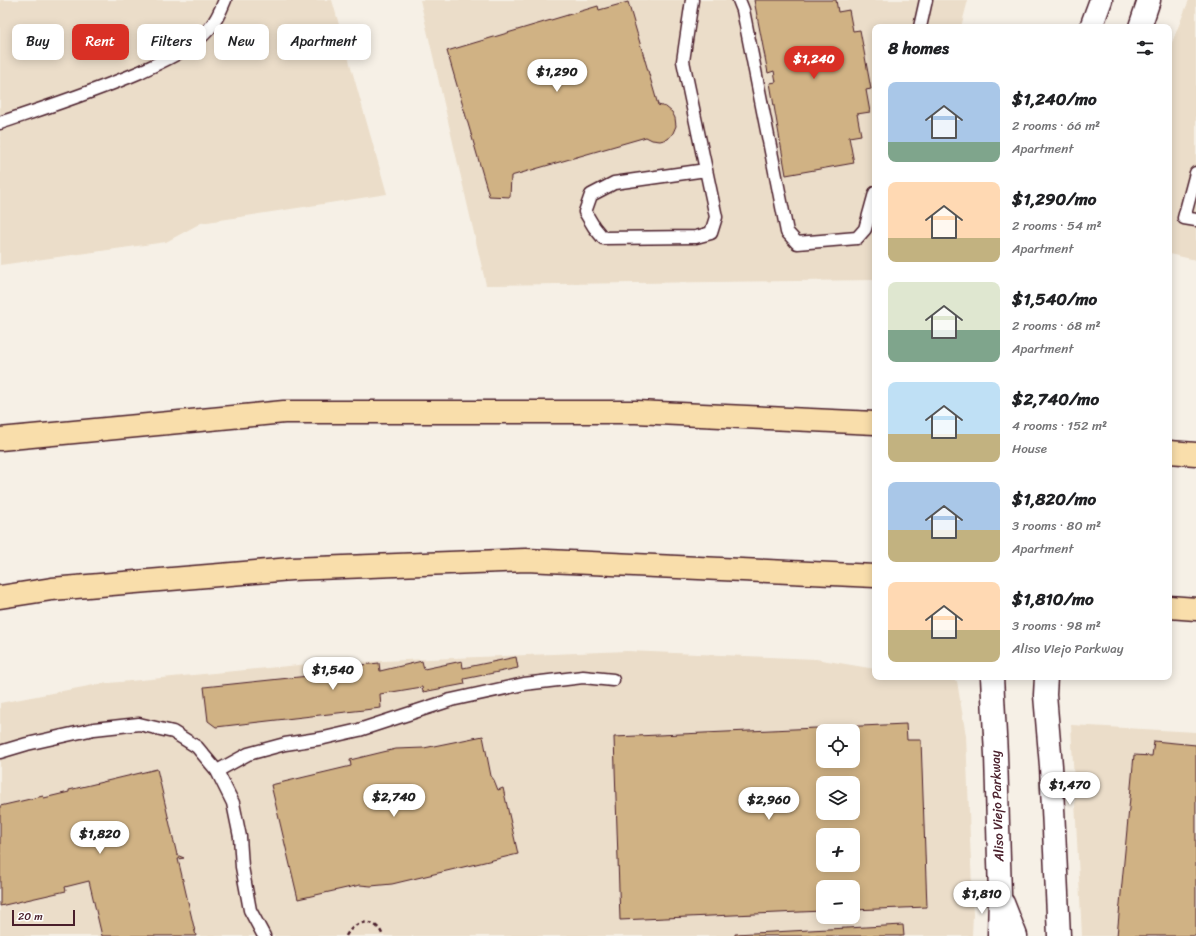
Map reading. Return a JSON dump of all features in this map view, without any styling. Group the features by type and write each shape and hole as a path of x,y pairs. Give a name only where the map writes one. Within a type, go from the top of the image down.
{"highway":[{"path":"0,439 284,412 636,412 872,423"},
{"path":"1172,452 1196,454"},
{"path":"0,597 52,589 291,569 526,560 872,576"},
{"path":"1172,606 1196,610"}],"main road":[{"path":"1092,24 1101,0"},
{"path":"1141,24 1149,0"},
{"name":"Aliso Viejo Parkway","path":"992,680 1000,894 998,936"},
{"path":"1046,680 1045,695 1051,766 1059,936"},
{"path":"1000,894 1016,936"}],"lane":[{"path":"0,124 105,87 164,61 190,45 209,29 220,13 225,0"},
{"path":"692,0 683,61 716,217 711,233 696,238 603,238 585,212 591,195 614,183 706,170"},
{"path":"739,0 743,10 787,232 797,243 856,238 866,229 872,205"},
{"path":"921,24 926,0"},
{"path":"1196,172 1184,218 1196,220"},
{"path":"217,771 248,754 286,744 324,738 359,730 451,700 524,684 583,677 613,680"},
{"path":"0,752 27,744 94,729 139,724 173,732 197,748 217,771 233,803 240,838 242,867 250,910 264,936"}],"path":[{"path":"346,936 354,925 367,922 379,928 383,936"}],"shaded area":[{"path":"0,0 332,0 339,24 277,24 277,60 349,60 387,194 201,223 166,242 0,265"},
{"path":"420,0 968,0 962,24 872,24 872,280 486,285"},
{"path":"1189,0 1196,0 1196,260 1172,255 1172,42"},
{"path":"627,651 816,659 872,668 872,680 957,681 966,736 973,914 972,936 0,936 0,703 99,684 309,664"},
{"path":"1071,725 1196,732 1196,936 1082,936"}],"building":[{"path":"754,0 836,0 838,12 849,10 853,31 860,30 871,89 866,90 870,112 857,114 861,135 849,137 854,163 786,175 770,83 776,82 774,71 768,73"},
{"path":"628,2 658,105 666,107 672,112 675,118 676,126 673,133 668,139 660,141 652,140 646,137 511,176 510,197 489,196 447,51 598,6 599,10"},
{"path":"516,657 518,668 464,679 465,684 423,692 422,687 380,694 381,708 216,727 208,721 204,687 318,675 318,670 379,663 380,671 422,661 424,669 462,661 463,668"},
{"path":"906,724 907,740 921,740 927,907 860,910 860,880 816,880 816,911 620,920 614,737 816,728 816,768 860,768 860,726"},
{"path":"483,736 491,776 498,790 503,788 518,854 392,884 371,886 360,885 298,899 271,785 351,766 350,760 383,752 396,749 424,748"},
{"path":"1154,741 1196,745 1196,936 1117,936 1134,755 1152,756"},
{"path":"157,769 177,855 184,858 178,859 196,936 102,936 89,881 65,887 66,891 0,906 0,806 43,796 44,798 69,792 69,790"},
{"path":"903,925 904,936 735,936 735,934"}]}
